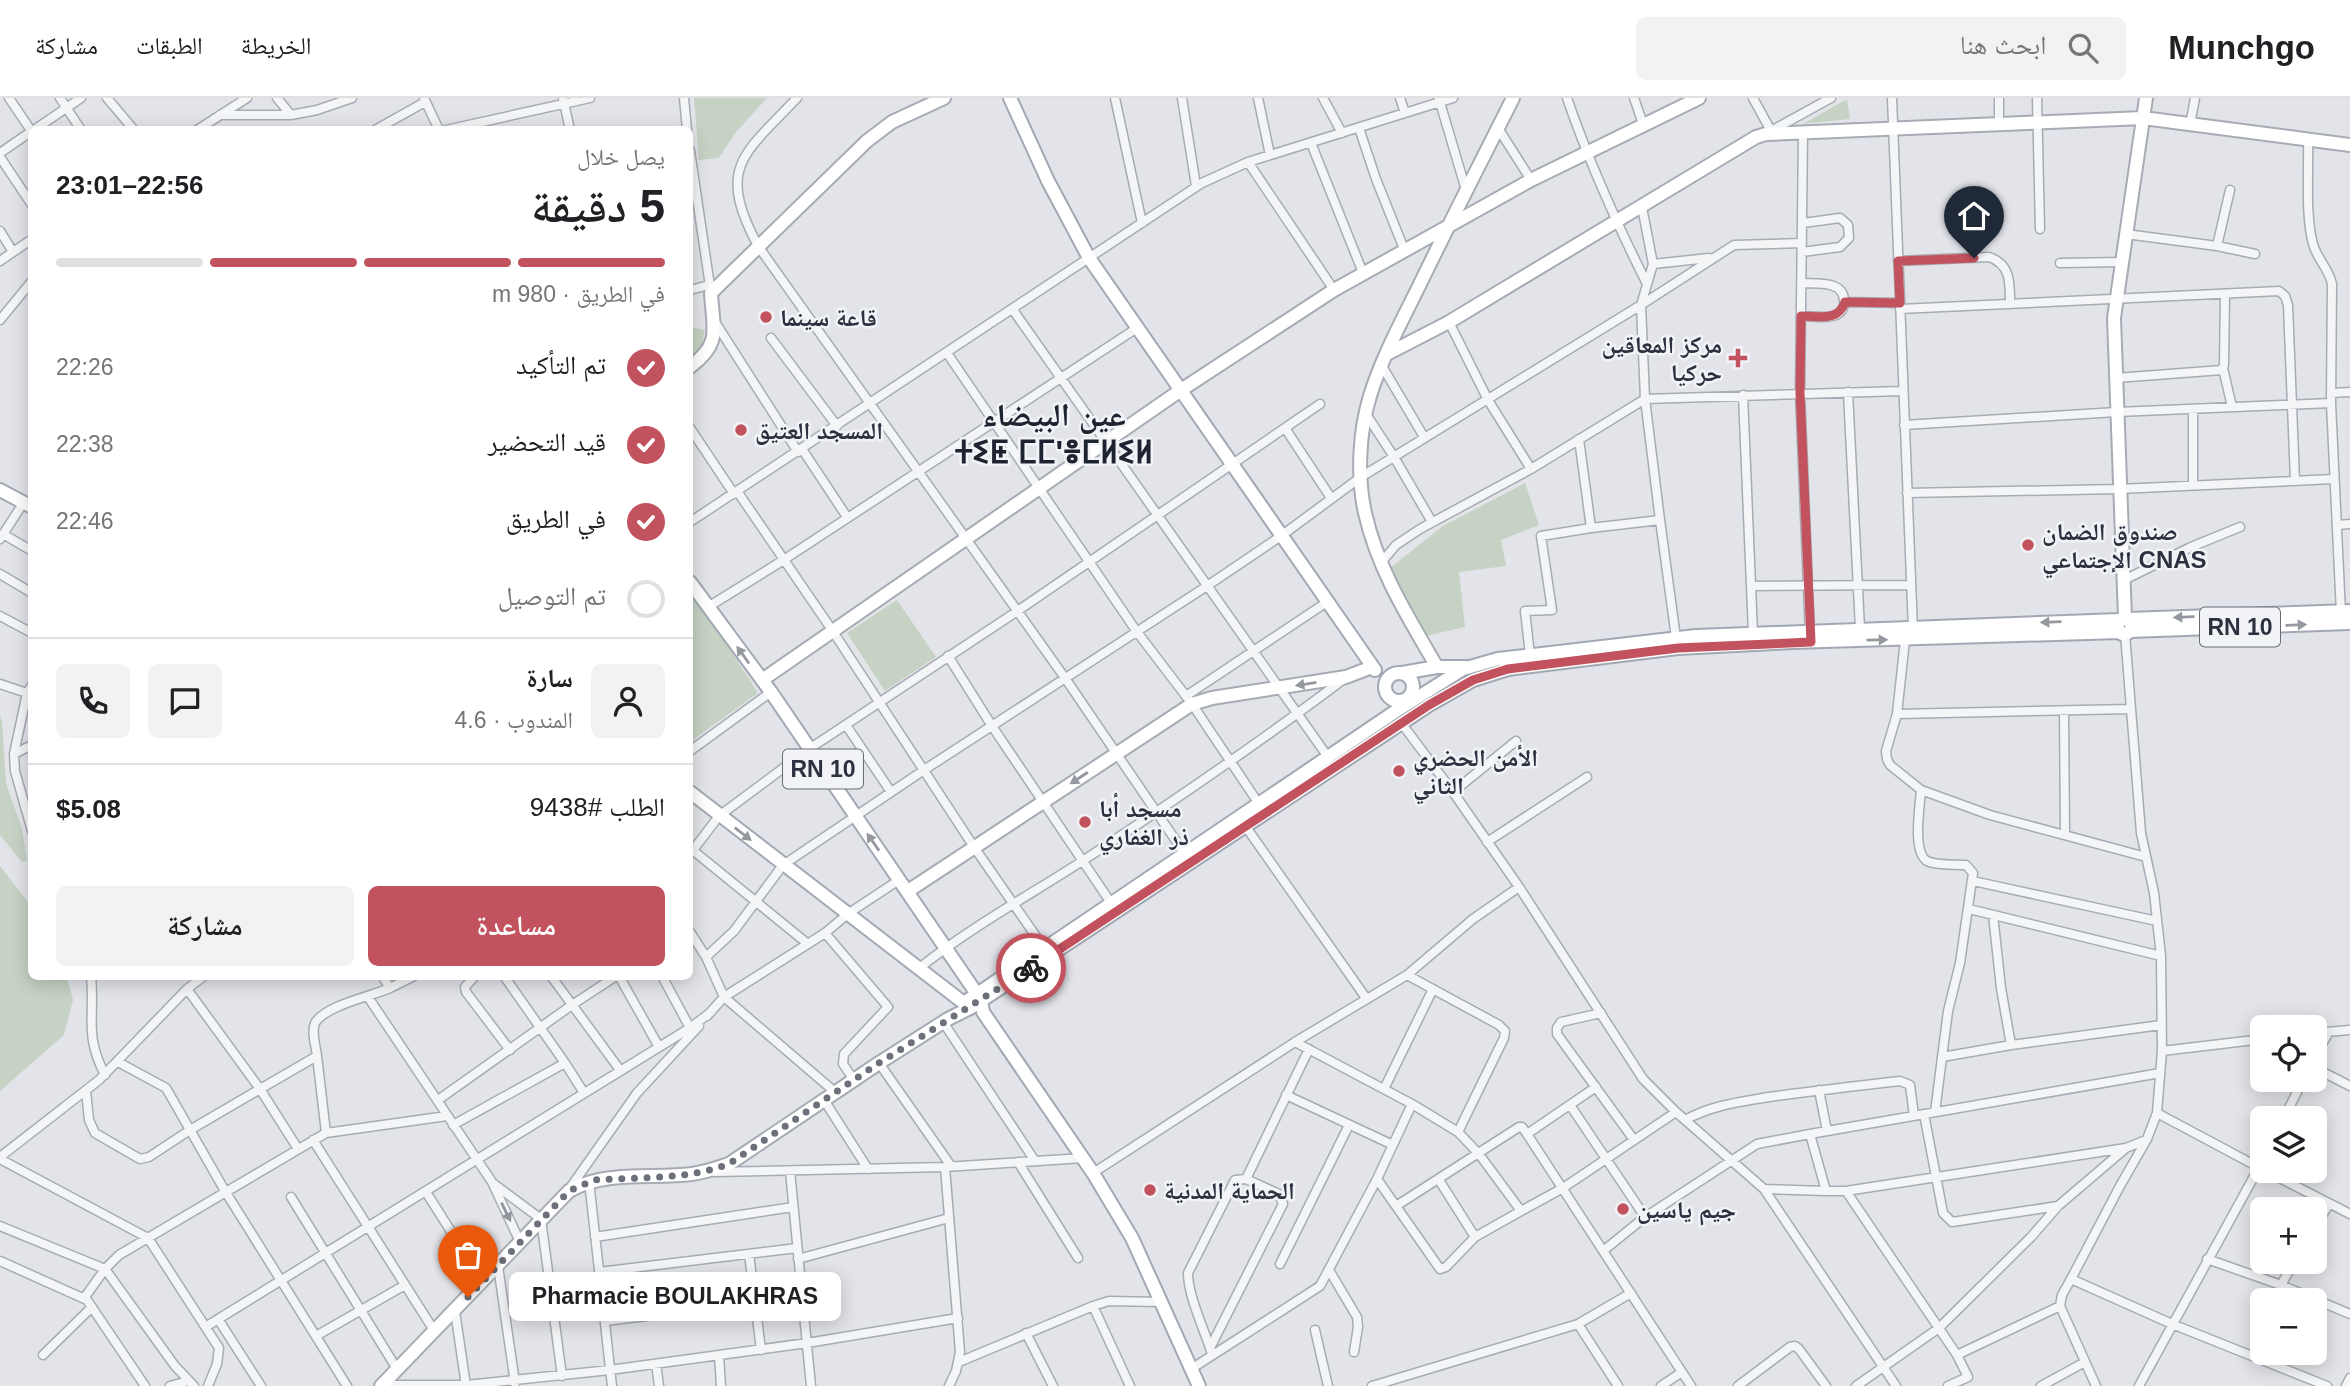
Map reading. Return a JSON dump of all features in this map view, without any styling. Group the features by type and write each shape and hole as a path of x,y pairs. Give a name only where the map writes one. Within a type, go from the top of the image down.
{"main road":[{"path":"693,364 711,346 710,289 879,130 944,98"},
{"path":"1010,98 1048,181 1089,258 1374,668 1406,726"},
{"path":"1437,667 1393,592 1380,564 1366,513 1361,477 1366,414 1384,360 1513,98"},
{"path":"762,680 1181,390 1334,290 1531,180 1699,98"},
{"path":"2124,626 2115,298 2146,98"},
{"path":"1384,360 1768,132 1894,130 2143,118 2350,145"},
{"path":"0,490 27,504"},
{"name":"RN 10","path":"693,586 771,692 908,891 945,948 972,1005"},
{"name":"RN 10","path":"1412,697 1470,667 1499,659 1675,638 1753,633 1810,636 1911,635 2346,617"},
{"name":"RN 10","path":"972,1005 1044,948 1111,903 1246,827 1406,726 1473,680 1508,669 1860,629 1911,635"},
{"path":"1391,700 1386,681 1398,673 1437,667 1470,667"},
{"path":"908,891 1115,754 1189,700 1346,677 1374,668 1406,674 1413,682 1406,726"},
{"path":"1391,700 1401,701 1412,697"},
{"name":"RN 10","path":"972,1005 1188,858 1259,804 1328,757 1391,700"},
{"path":"693,794 918,969 972,1005 1083,1158 1132,1238 1199,1386"},
{"path":"382,1385 569,1191 589,1181 709,1171 729,1164 879,1063 972,1005"}],"street":[{"path":"9,98 29,126"},
{"path":"60,98 78,126"},
{"path":"40,126 81,98"},
{"path":"107,98 131,126"},
{"path":"203,126 247,98"},
{"path":"277,98 291,116"},
{"path":"220,115 291,116 352,98"},
{"path":"462,126 564,101 590,98"},
{"path":"684,98 687,126"},
{"path":"796,98 745,153 738,171 737,194 743,217 758,246 1065,678 1188,858"},
{"path":"1115,98 1142,223"},
{"path":"1182,98 1196,186"},
{"path":"1258,98 1270,155"},
{"path":"1323,98 1342,133"},
{"path":"1400,98 1405,113"},
{"path":"693,520 947,354 1196,186 1248,162 1453,98"},
{"path":"1567,98 1586,152 1616,222 1646,282"},
{"path":"1634,98 1643,124"},
{"path":"1753,98 1768,132 1831,98"},
{"path":"1892,98 1911,635 1897,714 1886,751 1887,759 1890,765 1921,790 1990,815 2146,857"},
{"path":"1999,98 1999,125"},
{"path":"2037,98 2040,229"},
{"path":"2190,125 2195,98"},
{"path":"381,126 425,100 437,126"},
{"path":"1440,100 1466,190"},
{"path":"564,101 569,126"},
{"path":"1359,128 1404,249"},
{"path":"1498,128 1531,180"},
{"path":"1803,132 1800,393 1810,636"},
{"path":"28,134 0,155 28,199"},
{"path":"2308,138 2312,241 2318,257 2329,272 2332,284 2331,403 2334,479 2340,593 2346,617"},
{"path":"1311,143 1363,273"},
{"path":"1248,162 1334,290"},
{"path":"2217,246 2230,190"},
{"path":"1642,207 1653,264 1641,305 1644,399 1675,638"},
{"path":"693,290 710,289 694,215"},
{"path":"706,957 734,931 783,864 1282,536 1361,477 1734,245 1840,247 1849,238 1848,225 1840,218 1802,223"},
{"path":"0,231 13,252"},
{"path":"2126,234 2255,254"},
{"path":"0,261 28,242"},
{"path":"1898,261 1989,257 1999,260 2005,267 2010,284 2010,304"},
{"path":"1653,264 1712,258"},
{"path":"2060,264 2122,262"},
{"path":"1801,316 1835,316 1840,313 1845,302 1842,292 1833,285 1802,283"},
{"path":"0,320 28,286"},
{"path":"1845,302 1900,306 2010,304 2279,291 2285,296 2288,305 2295,481"},
{"path":"2225,293 2223,368 2232,407"},
{"path":"1013,310 1328,757"},
{"path":"712,317 847,517"},
{"path":"1449,322 1488,400 1531,469"},
{"path":"708,607 1137,328"},
{"path":"771,338 837,426"},
{"path":"947,354 1137,632 1189,700 1259,804"},
{"path":"1384,360 1424,438"},
{"path":"2116,378 2216,372 2223,368"},
{"path":"1380,564 1396,545 1432,522 1531,469 1644,399 1902,391"},
{"path":"1848,392 1860,629"},
{"path":"2331,393 2350,392"},
{"path":"1743,395 1753,633"},
{"path":"1904,425 2331,403"},
{"path":"693,847 719,816 809,749 1016,612 1320,404"},
{"path":"2193,409 2193,485"},
{"path":"1366,414 1432,522"},
{"path":"1285,428 1332,498"},
{"path":"693,432 832,630 974,847 1044,948"},
{"path":"1579,439 1591,528"},
{"path":"1907,493 2119,489 2334,479"},
{"path":"27,504 1,537 28,549"},
{"path":"1530,655 1525,611 1552,610 1541,536 1660,520"},
{"path":"2337,525 2350,524"},
{"path":"2124,580 2191,547 2240,527"},
{"path":"0,574 28,591"},
{"path":"1751,586 1911,586"},
{"path":"2340,593 2350,592"},
{"path":"1189,700 1252,651 1326,602"},
{"path":"0,616 28,631"},
{"path":"2096,1386 2060,1306 2071,1279 2147,1139 2157,1113 2162,1051 2161,957 2140,821 2124,626"},
{"path":"948,656 1111,903"},
{"path":"918,969 1014,902 1084,860 1231,761 1346,677"},
{"path":"0,684 28,689"},
{"path":"693,749 771,692"},
{"path":"28,693 14,754 15,771 28,817"},
{"path":"1897,714 2130,709"},
{"path":"2064,711 2065,835"},
{"path":"846,725 891,792"},
{"path":"1406,726 1519,887 1643,1079 1676,1112 1764,1189 1896,1386"},
{"path":"1453,792 1516,741"},
{"path":"14,754 28,747"},
{"path":"1487,842 1587,777"},
{"path":"1921,790 1920,853 1928,862 1966,865 1973,873 1969,909 1948,1011 1934,1112"},
{"path":"1246,827 1366,998"},
{"path":"693,853 808,944"},
{"path":"569,1191 638,1093 724,997 825,933 849,913 899,880"},
{"path":"1973,881 2157,921"},
{"path":"1093,1173 1295,1042 1407,975 1473,919 1519,887"},
{"path":"1969,909 2161,957"},
{"path":"1993,915 2011,1045"},
{"path":"825,933 888,1007 844,1054 844,1063 854,1080"},
{"path":"693,937 706,957 724,997 835,1092"},
{"path":"1407,975 1499,1025 1505,1031 1458,1132"},
{"path":"91,980 90,1029 94,1051 105,1075"},
{"path":"199,980 105,1075 0,1158 148,1238 219,1348 217,1364 208,1386"},
{"path":"385,980 390,988"},
{"path":"326,1133 313,1031 315,1023 340,1006 406,980"},
{"path":"470,980 466,992 510,1050"},
{"path":"507,980 584,1093"},
{"path":"554,980 620,1070"},
{"path":"438,1100 541,1028 601,980"},
{"path":"619,980 659,1046"},
{"path":"664,980 690,1028"},
{"path":"187,989 260,1089 298,1149"},
{"path":"1384,1089 1433,989"},
{"path":"368,997 492,1182 520,1242"},
{"path":"207,1326 690,1028 711,1012"},
{"path":"1601,1013 1561,1022 1557,1028 1558,1034 1634,1140"},
{"path":"943,1022 1035,1161"},
{"path":"1942,1058 2011,1045 2161,1025"},
{"path":"2327,1035 2329,1032 2350,1030"},
{"path":"2162,1051 2250,1040"},
{"path":"1295,1042 1412,1104 1458,1132 1479,1154 1521,1211"},
{"path":"1246,1178 1308,1049"},
{"path":"86,1091 89,1120 95,1133 140,1159 149,1157 317,1056"},
{"path":"118,1062 166,1088 225,1191 347,1386"},
{"path":"453,1125 565,1063"},
{"path":"879,1063 948,1167 959,1362 949,1386"},
{"path":"1603,1251 1645,1217 1758,1144 2160,1073"},
{"path":"2327,1074 2350,1086"},
{"path":"1685,1120 1712,1108 1819,1090 1907,1082 1910,1085 1914,1116"},
{"path":"1527,1134 1596,1087"},
{"path":"1819,1090 1827,1131"},
{"path":"1286,1095 1393,1145"},
{"path":"824,1100 868,1169"},
{"path":"1191,1369 1211,1351 1315,1291 1377,1179 1412,1104"},
{"path":"1570,1105 1645,1217"},
{"path":"1377,1179 1440,1269 1446,1267 1475,1237 1563,1188 1676,1112"},
{"path":"2157,1113 2250,1161"},
{"path":"1924,1114 1943,1213 1952,1222 2058,1206"},
{"path":"85,1297 119,1255 326,1133 447,1116"},
{"path":"1280,1264 1349,1125"},
{"path":"1396,1206 1518,1127 1522,1127 1691,1386"},
{"path":"1810,1134 1826,1191"},
{"path":"1764,1189 1846,1191 2126,1147 2147,1139"},
{"path":"313,1140 435,1332"},
{"path":"1856,1386 1939,1328 2058,1206 2126,1147"},
{"path":"709,1171 948,1167 1083,1158"},
{"path":"1018,1162 1078,1258"},
{"path":"790,1171 811,1386"},
{"path":"1246,1178 1279,1194 1283,1204 1211,1351 1188,1281 1188,1273 1235,1180 1246,1178"},
{"path":"1439,1180 1475,1237"},
{"path":"589,1181 612,1386"},
{"path":"492,1182 541,1219 562,1376"},
{"path":"2139,1386 2207,1259 2252,1183"},
{"path":"2291,1183 2350,1214"},
{"path":"1846,1191 1957,1355 1972,1386"},
{"path":"425,1192 482,1282"},
{"path":"291,1196 397,1369"},
{"path":"596,1237 793,1208"},
{"path":"798,1259 949,1218"},
{"path":"0,1226 105,1269 191,1384"},
{"path":"599,1272 797,1248"},
{"path":"749,1254 761,1350"},
{"path":"2207,1259 2281,1285 2350,1314"},
{"path":"0,1261 85,1297 145,1386"},
{"path":"498,1266 515,1383"},
{"path":"1329,1270 1358,1322 1354,1352"},
{"path":"2281,1285 2287,1274"},
{"path":"2071,1279 2172,1324 2327,1386"},
{"path":"316,1336 405,1285"},
{"path":"1372,1386 1578,1324 1630,1293"},
{"path":"959,1362 1109,1301 1162,1302"},
{"path":"605,1321 755,1303"},
{"path":"1093,1306 1130,1386"},
{"path":"1957,1355 2060,1306"},
{"path":"43,1355 92,1307"},
{"path":"454,1311 466,1386"},
{"path":"382,1385 466,1386 515,1383 761,1350 958,1318"},
{"path":"218,1319 261,1386"},
{"path":"1578,1324 1617,1384 1605,1386"},
{"path":"1315,1331 1328,1386"},
{"path":"1026,1333 1053,1386"},
{"path":"1738,1386 1795,1346 1826,1386"},
{"path":"719,1355 721,1386"},
{"path":"2041,1386 2085,1362"},
{"path":"656,1364 659,1386"},
{"path":"1661,1386 1682,1372"},
{"path":"1948,1386 1968,1377"},
{"path":"2346,1386 2350,1378"},
{"path":"170,1386 191,1384"}],"green space":[{"path":"694,98 767,98 736,132 719,158 699,160"},
{"path":"1847,99 1850,119 1803,124"},
{"path":"693,328 705,330 701,349 693,355"},
{"path":"1525,483 1539,525 1501,540 1506,566 1459,572 1465,627 1426,636 1390,568 1443,526"},
{"path":"693,594 695,595 758,693 693,740"},
{"path":"897,600 936,657 885,691 847,633"},
{"path":"0,716 6,783 22,829 27,861 22,862 0,835"},
{"path":"0,866 28,902 28,980 68,980 73,1000 64,1035 0,1091"}],"way so far":[{"path":"468,1297 550,1209 579,1185 594,1180 691,1174 729,1164 879,1063 1031,968"}],"place":[{"name":"قاعة سينما","path":"766,317"},
{"name":"مركز المعاقين حركيا","path":"1738,358"},
{"name":"المسجد العتيق","path":"741,430"},
{"name":"صندوق الضمان الإجتماعي CNAS","path":"2028,545"},
{"name":"الأمن الحضري الثاني","path":"1399,771"},
{"name":"مسجد أبا ذر الغفاري","path":"1085,822"},
{"name":"الحماية المدنية","path":"1150,1190"},
{"name":"جيم ياسين","path":"1623,1209"},
{"name":"Pharmacie BOULAKHRAS","path":"468,1297"}],"district":[{"name":"عين البيضاء ⵜⵉⵟ ⵎⵎ'ⴻⵎⵍⵉⵍ","path":"1054,434"}],"route":[{"path":"1031,968 1429,705 1473,680 1508,669 1678,648 1811,642 1800,393 1801,316 1835,316 1840,313 1845,302 1900,303 1898,261 1974,258"}]}
